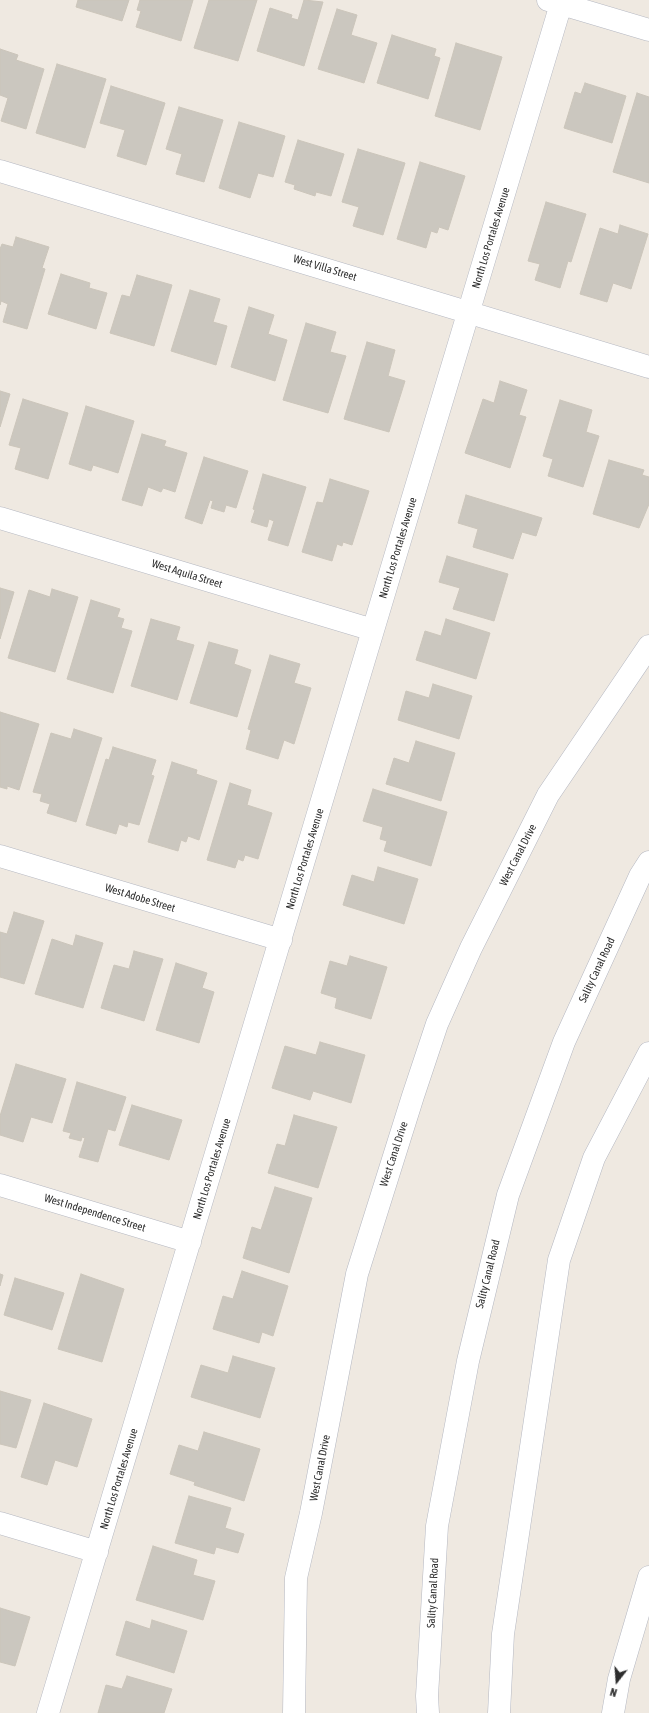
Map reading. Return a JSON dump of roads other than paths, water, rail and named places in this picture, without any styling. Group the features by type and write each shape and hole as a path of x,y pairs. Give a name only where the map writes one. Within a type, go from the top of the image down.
{"street":[{"path":"555,2 649,30"},
{"name":"North Los Portales Avenue","path":"48,1713 469,312 555,2"},
{"name":"West Villa Street","path":"0,171 649,367"},
{"name":"West Aquila Street","path":"0,518 373,630"},
{"name":"West Canal Drive","path":"294,1713 296,1578 311,1513 357,1274 413,1096 437,1024 471,948 548,794 649,646"},
{"name":"West Adobe Street","path":"0,856 281,940"},
{"name":"Sality Canal Road","path":"428,1713 427,1696 437,1526 468,1361 508,1195 564,1042 640,876 649,862"},
{"path":"499,1713 503,1634 559,1260 594,1158 649,1053"},
{"name":"West Independence Street","path":"0,1185 190,1242"},
{"path":"0,1523 97,1552"},
{"path":"612,1713 619,1679 649,1577"}]}
